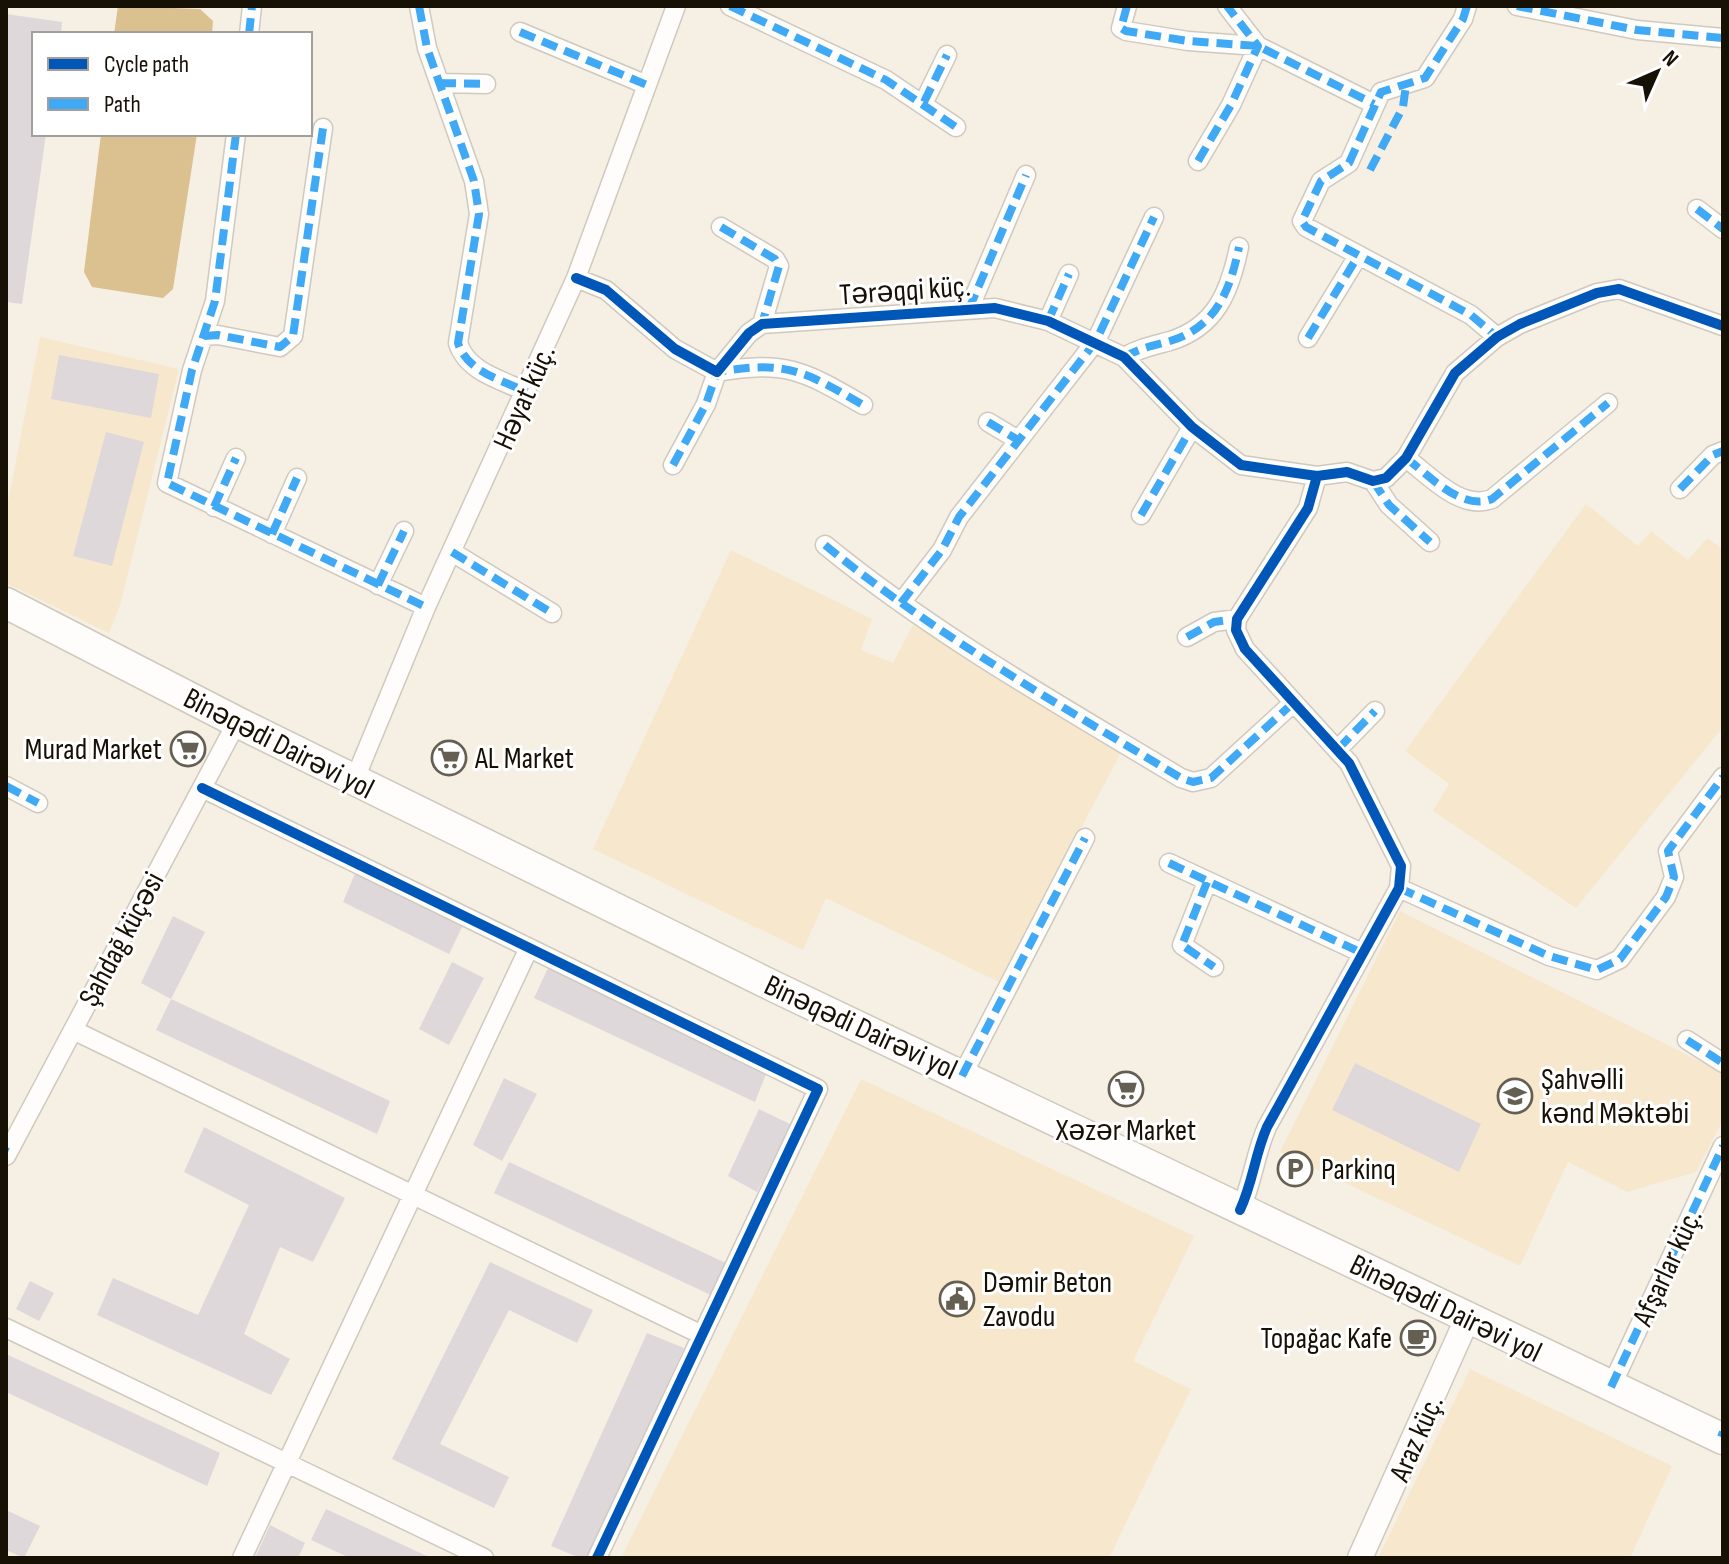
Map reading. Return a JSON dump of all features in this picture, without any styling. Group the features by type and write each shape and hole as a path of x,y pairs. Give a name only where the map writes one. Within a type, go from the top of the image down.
{"main road":[{"name":"Binəqədi Dairəvi yol","path":"6,603 354,781 1240,1210 1611,1387 1722,1436"}],"street":[{"path":"249,32 252,6"},
{"path":"419,6 427,48 474,181 479,214 458,343 462,356 472,366 527,392"},
{"name":"Həyat küç.","path":"354,781 426,607 527,392 576,278 676,6"},
{"path":"730,6 819,45 924,102 956,127"},
{"path":"1127,6 1121,28 1126,31 1188,41 1258,46 1374,104"},
{"path":"1227,6 1258,46"},
{"path":"1467,6 1463,19 1425,78 1381,92 1349,163 1321,181 1302,221 1306,227 1358,256 1471,315 1497,337"},
{"path":"1517,6 1579,12 1673,35 1723,38"},
{"path":"520,32 647,85"},
{"path":"1198,161 1231,105 1258,46"},
{"path":"924,102 947,55"},
{"path":"440,83 486,84"},
{"path":"204,336 218,335 280,347 293,336 323,128"},
{"path":"236,136 215,301 165,479 172,487 426,607"},
{"path":"969,309 1026,175"},
{"path":"1697,209 1723,229"},
{"path":"901,603 942,550 959,517 1096,341 1154,217"},
{"path":"673,465 702,413 717,372 749,333 762,324 779,266 775,259 721,227"},
{"path":"1124,357 1145,345 1194,332 1215,315 1232,282 1239,247"},
{"path":"1308,338 1358,256"},
{"path":"1048,321 1069,274"},
{"path":"576,278 606,290 675,349 717,372 745,367 794,368 863,405"},
{"path":"1430,542 1389,505 1373,481 1386,478 1406,458 1455,373 1497,337 1597,293 1619,289 1723,326"},
{"name":"Tərəqqi küç.","path":"762,324 995,308 1048,321 1096,341 1124,357 1192,427 1241,465 1317,476 1347,472 1373,481"},
{"path":"1406,458 1462,499 1483,503 1492,499 1608,403"},
{"path":"988,422 1018,440"},
{"path":"1141,515 1192,427"},
{"path":"1680,489 1713,455 1723,451"},
{"path":"214,507 236,458"},
{"path":"1240,1210 1253,1183 1257,1155 1267,1127 1399,888 1401,866 1338,749 1245,649 1236,630 1237,619 1308,508 1317,476"},
{"path":"272,534 297,478"},
{"path":"378,585 404,531"},
{"path":"825,545 901,603 999,668 1193,782 1211,778 1293,703"},
{"path":"452,552 552,613"},
{"path":"1187,637 1214,622 1237,619"},
{"path":"1338,749 1375,711"},
{"name":"Şahdağ küçəsi","path":"7,1153 237,722"},
{"path":"1399,888 1559,959 1588,968 1609,967 1620,959 1666,897 1674,877 1668,851 1723,777"},
{"path":"6,786 38,803"},
{"path":"202,788 528,950 818,1089 597,1558"},
{"path":"962,1076 1085,838"},
{"path":"1169,863 1362,953"},
{"path":"1207,882 1182,945 1214,967"},
{"path":"242,1558 528,950"},
{"path":"73,1030 702,1335"},
{"path":"1687,1040 1723,1063"},
{"name":"Afşarlar küç.","path":"1611,1387 1723,1146"},
{"name":"Araz küç.","path":"1360,1558 1468,1317"},
{"path":"6,1328 484,1558"}],"shaded area":[{"path":"118,6 200,9 213,21 212,32 114,32"},
{"path":"101,136 197,136 173,289 163,298 92,287 84,272"},
{"path":"40,337 179,369 120,605 109,633 6,583 6,512"},
{"path":"1586,504 1638,546 1651,531 1688,560 1707,538 1723,549 1723,727 1576,908 1433,811 1449,784 1405,751"},
{"path":"731,550 872,619 861,650 893,663 913,625 1122,751 999,982 826,898 803,950 593,849"},
{"name":"Şahvəlli kənd Məktəbi","path":"1400,911 1723,1073 1723,1120 1696,1172 1627,1192 1568,1162 1520,1266 1280,1152"},
{"name":"Dəmir Beton Zavodu","path":"861,1079 1194,1236 1133,1361 1191,1389 1109,1558 621,1558"},
{"path":"1470,1369 1672,1466 1630,1558 1378,1558"}],"building":[{"path":"6,14 62,22 61,32 32,32 32,136 46,136 22,304 6,302"},
{"path":"59,355 159,374 151,418 51,399"},
{"path":"106,432 144,442 112,566 73,556"},
{"path":"356,871 464,923 449,954 343,902"},
{"path":"173,916 205,932 171,999 141,983"},
{"path":"452,962 484,978 449,1045 419,1029"},
{"path":"548,968 768,1069 755,1102 534,998"},
{"path":"171,999 390,1101 377,1134 156,1030"},
{"path":"1355,1063 1481,1124 1459,1172 1332,1110"},
{"path":"504,1078 537,1094 502,1161 473,1145"},
{"path":"759,1109 792,1125 757,1192 728,1176"},
{"path":"204,1127 345,1198 313,1262 280,1247 244,1334 290,1359 271,1395 97,1315 113,1278 198,1315 249,1205 184,1172"},
{"path":"509,1162 728,1264 715,1297 494,1193"},
{"path":"490,1262 593,1310 577,1343 509,1310 440,1444 509,1477 494,1508 392,1459"},
{"path":"30,1281 54,1293 39,1321 16,1309"},
{"path":"647,1333 684,1348 588,1558 580,1558 551,1546"},
{"path":"6,1354 220,1453 207,1486 6,1392"},
{"path":"326,1509 431,1558 350,1558 311,1540"},
{"path":"6,1510 40,1526 24,1558 6,1550"},
{"path":"270,1525 305,1543 298,1558 255,1558"}],"marked path":[{"path":"249,32 252,6"},
{"path":"419,6 427,48 474,181 479,214 458,343 477,368 527,392"},
{"path":"730,6 886,80 956,127"},
{"path":"1127,6 1121,28 1126,31 1188,41 1258,46 1374,104"},
{"path":"1198,161 1231,105 1258,46 1227,6"},
{"path":"1467,6 1463,19 1425,78 1381,92 1349,163 1321,181 1302,221 1306,227 1471,315 1497,337"},
{"path":"1517,6 1637,30 1723,38"},
{"path":"520,32 647,85"},
{"path":"924,102 947,55"},
{"path":"440,83 486,84"},
{"path":"1370,170 1403,107 1406,85"},
{"path":"204,336 218,335 280,347 293,336 323,128"},
{"path":"236,136 215,301 192,370 167,483 426,607"},
{"path":"969,309 1026,175"},
{"path":"1697,209 1723,229"},
{"path":"901,603 942,550 959,517 1096,341 1154,217"},
{"path":"721,227 775,259 779,266 762,324"},
{"path":"1124,357 1186,335 1210,317 1231,278 1239,247"},
{"path":"1308,338 1358,256"},
{"path":"1048,321 1069,274"},
{"path":"673,465 706,404 717,372 761,367 794,371 863,405"},
{"path":"1406,458 1457,496 1480,501 1492,499 1608,403"},
{"path":"988,422 1018,440"},
{"path":"1141,515 1192,427"},
{"path":"1680,489 1713,455 1723,451"},
{"path":"214,507 236,458"},
{"path":"272,534 297,478"},
{"path":"1373,481 1389,505 1430,542"},
{"path":"378,585 404,531"},
{"path":"825,545 954,639 1181,778 1193,782 1211,778 1293,703"},
{"path":"452,552 552,613"},
{"path":"1187,637 1214,622 1237,619"},
{"path":"1338,749 1375,711"},
{"path":"1399,888 1549,956 1597,970 1620,959 1666,897 1674,877 1668,851 1723,777"},
{"path":"6,786 38,803"},
{"path":"962,1076 1085,838"},
{"path":"1169,863 1362,953"},
{"path":"1207,882 1182,945 1214,967"},
{"path":"1687,1040 1723,1063"},
{"path":"1611,1387 1723,1146"},
{"path":"1721,1437 1723,1432"}],"cycle path":[{"path":"576,278 606,290 675,349 717,372 749,333 762,324 995,308 1048,321 1124,357 1192,427 1241,465 1317,476 1347,472 1373,481 1386,478 1406,458 1455,373 1497,337 1520,324 1597,293 1619,289 1723,326"},
{"path":"1240,1210 1267,1127 1399,888 1401,866 1349,763 1245,649 1236,630 1237,619 1308,508 1317,476"},
{"path":"202,788 818,1089 597,1558"}],"place":[{"name":"Murad Market","path":"188,749"},
{"name":"AL Market","path":"449,758"},
{"name":"Xəzər Market","path":"1126,1089"},
{"name":"Şahvəlli kənd Məktəbi","path":"1515,1096"},
{"name":"Parkinq","path":"1295,1169"},
{"name":"Dəmir Beton Zavodu","path":"957,1299"},
{"name":"Topağac Kafe","path":"1418,1338"}]}
